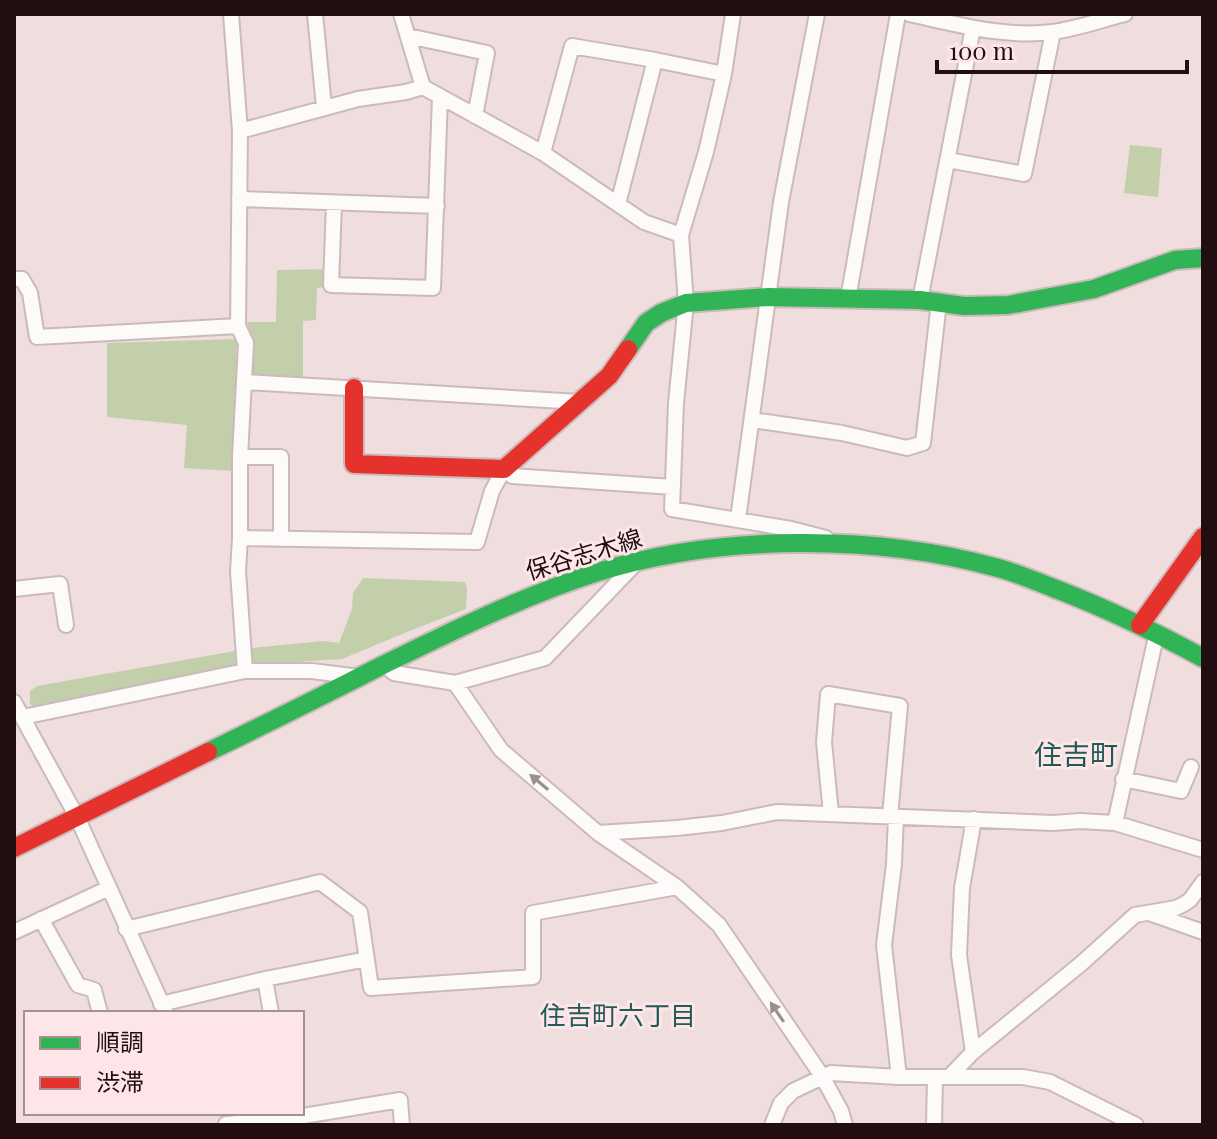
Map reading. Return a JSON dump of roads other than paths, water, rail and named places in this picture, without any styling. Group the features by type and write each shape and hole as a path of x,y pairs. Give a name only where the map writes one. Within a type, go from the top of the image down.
{"main road":[{"path":"354,388 354,464 504,469 609,376 646,323 686,303 768,297 930,301 964,306 1008,305 1094,289 1175,260 1203,258"},
{"path":"1148,628 1203,537"},
{"name":"保谷志木線","path":"14,848 359,677 531,596 638,561 750,545 812,543 850,544 940,555 1043,583 1148,628 1203,658"}],"street":[{"path":"231,14 240,131 238,326 246,343 238,571 245,671"},
{"path":"315,14 324,107"},
{"path":"401,14 423,87 543,153 644,222 681,235"},
{"path":"733,14 724,74 706,152 681,235 686,303 676,403 672,509 791,529 850,544"},
{"path":"738,519 781,202 817,14"},
{"path":"848,299 898,14"},
{"path":"909,14 1011,34 1053,32 1125,14"},
{"path":"752,420 842,433 907,448 923,443 930,301 948,160 973,28"},
{"path":"948,160 1024,174 1053,32"},
{"path":"408,36 487,53 475,116"},
{"path":"543,153 572,46 724,74"},
{"path":"618,204 655,60"},
{"path":"240,131 324,107 423,87"},
{"path":"334,203 331,285 433,288 440,97"},
{"path":"239,199 437,206"},
{"path":"14,279 22,279 30,293 37,337 238,326"},
{"path":"244,382 580,402"},
{"path":"240,457 281,457 281,539"},
{"path":"240,538 477,542 492,491 504,469 512,476 673,487"},
{"path":"385,665 394,673 455,683 545,658 638,561"},
{"path":"14,589 60,584 66,625"},
{"path":"1115,823 1148,628"},
{"path":"23,717 245,671 312,671 359,677"},
{"path":"455,683 501,750 598,833 677,887 719,925 822,1076 845,1125"},
{"path":"831,814 824,742 828,694 900,706 893,816 894,864 884,945 899,1077"},
{"path":"14,702 77,817 163,1009 265,979 367,959"},
{"path":"1123,779 1181,791 1191,767"},
{"path":"598,833 722,823 777,812 1115,823 1203,850"},
{"path":"973,1052 959,955 962,888 974,819"},
{"path":"126,929 320,882 360,912 371,988 533,977 533,913 677,887"},
{"path":"934,1125 942,1078 1082,963 1135,915 1176,908 1190,900 1203,882"},
{"path":"14,932 109,888"},
{"path":"1149,913 1203,932"},
{"path":"41,919 78,985 94,990 99,1011"},
{"path":"265,979 271,1011"},
{"path":"772,1125 781,1103 793,1091 831,1073 942,1078 1023,1077 1050,1082 1136,1125"},
{"path":"304,1114 400,1100 402,1125"},
{"path":"226,1125 290,1116"}],"district":[{"name":"住吉町","path":"1076,755"},
{"name":"住吉町六丁目","path":"618,1016"}]}
